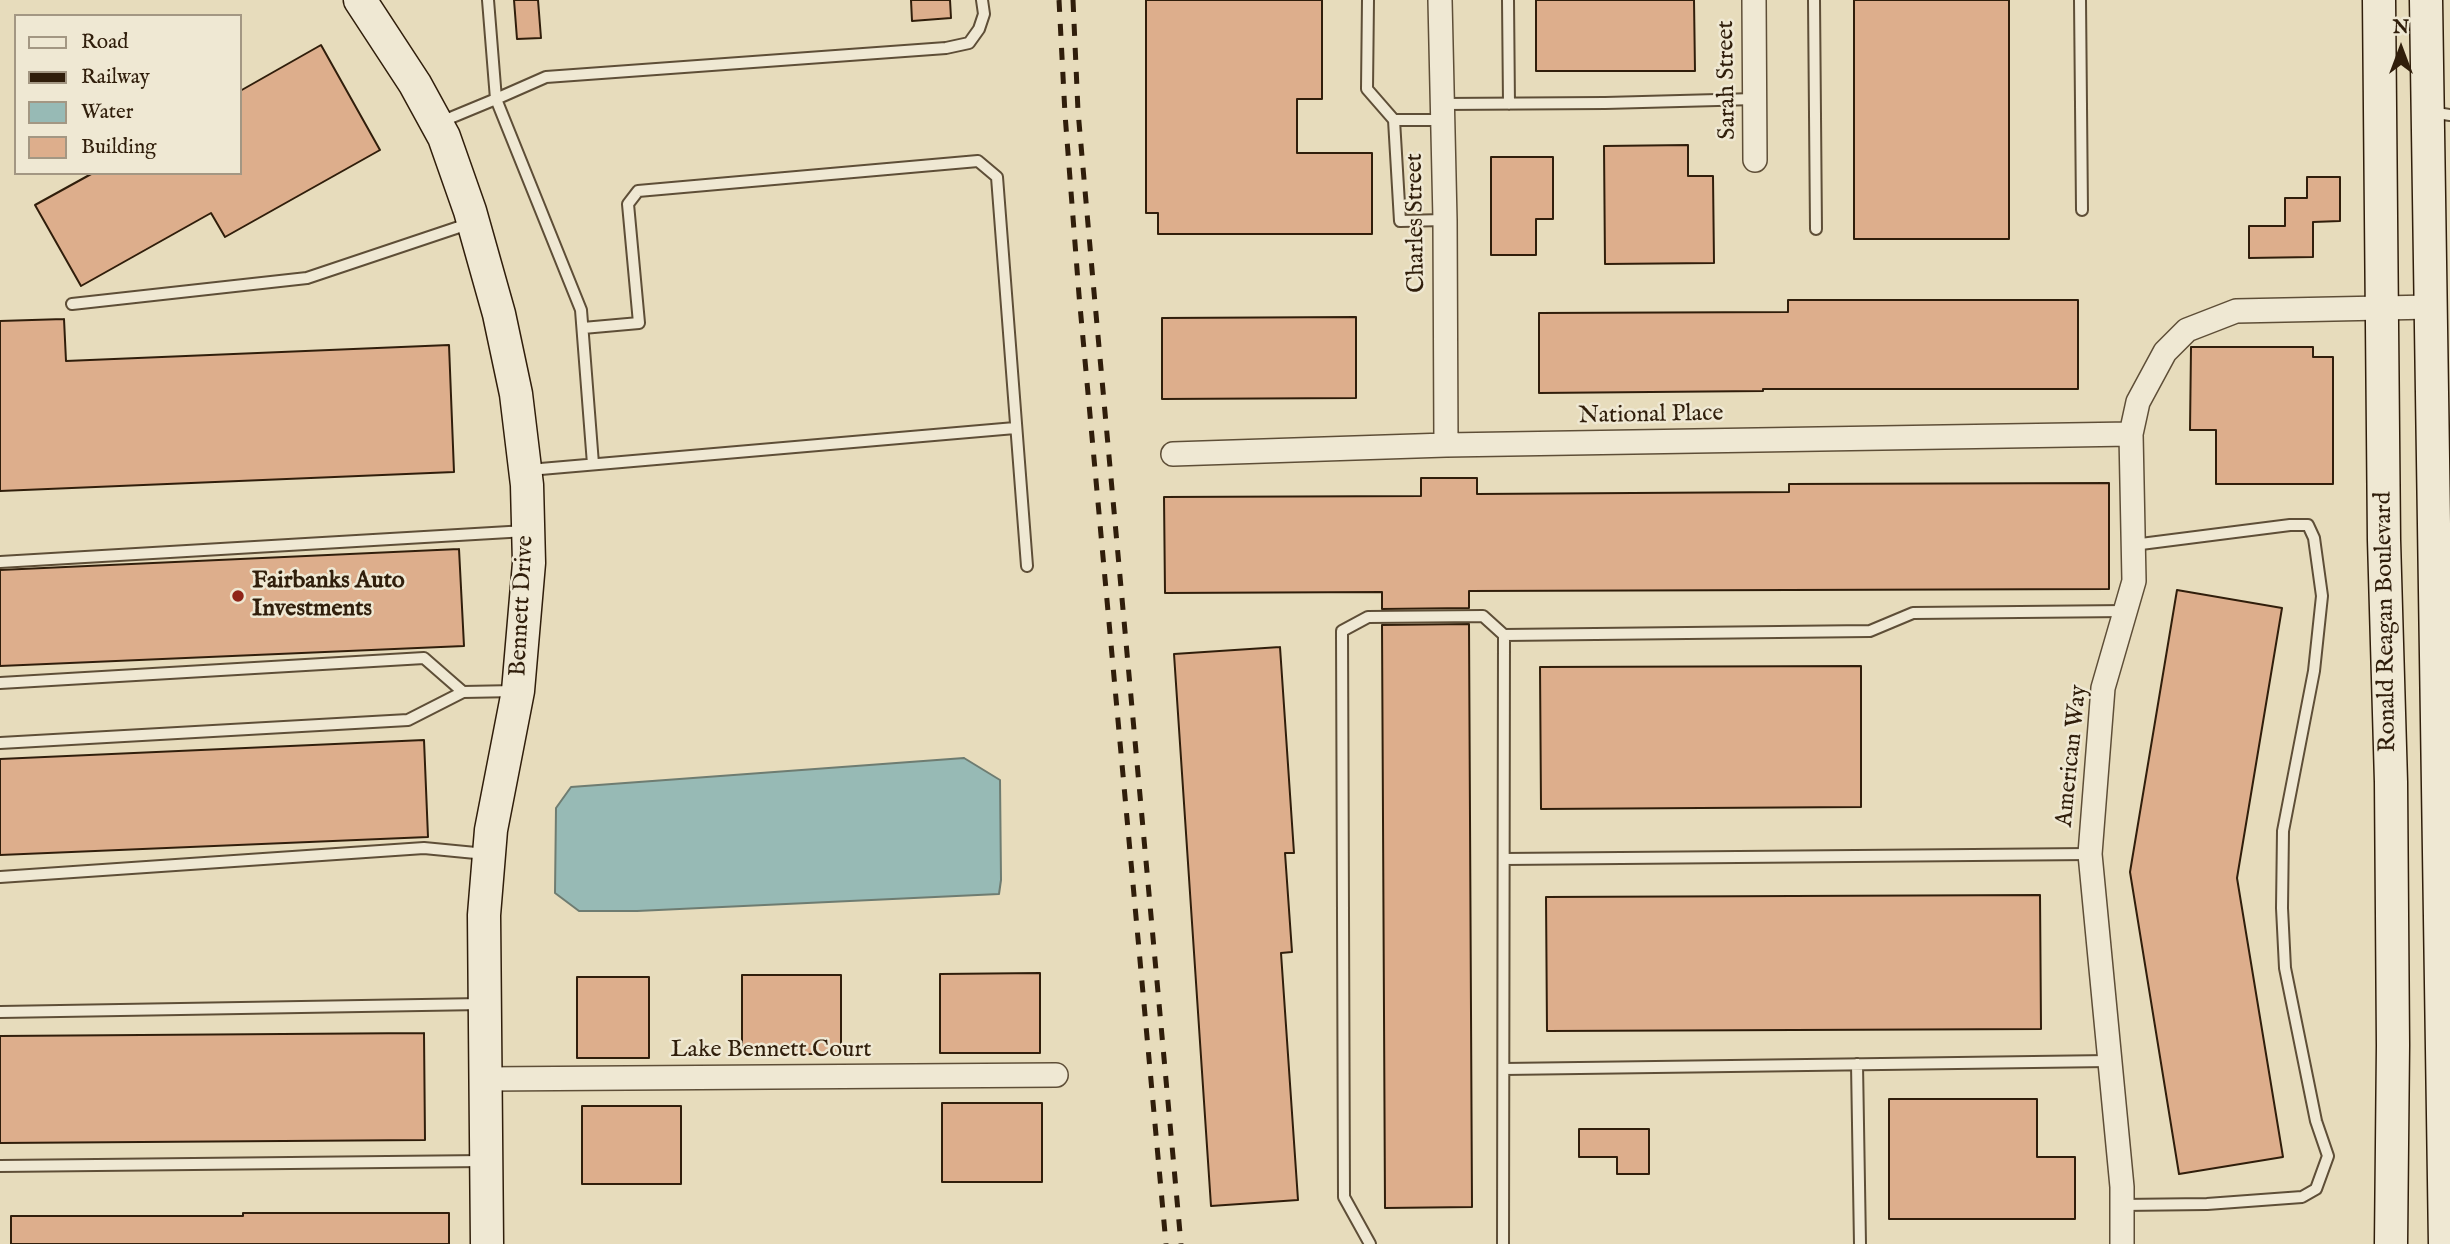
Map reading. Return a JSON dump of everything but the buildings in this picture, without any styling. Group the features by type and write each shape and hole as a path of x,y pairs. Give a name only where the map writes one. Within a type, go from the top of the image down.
{"main road":[{"name":"Bennett Drive","path":"360,0 415,84 444,136 473,222 499,314 516,394 525,470 529,563 518,691 491,830 484,915 486,1244"},
{"name":"Ronald Reagan Boulevard","path":"2379,0 2384,540 2391,782 2391,1244"},
{"name":"Ronald Reagan Boulevard","path":"2426,0 2439,113 2431,307 2445,1046 2445,1244"},
{"path":"2393,1045 2445,1046"}],"street":[{"name":"Charles Street","path":"1440,0 1446,445"},
{"name":"Sarah Street","path":"1754,0 1755,160"},
{"name":"American Way","path":"2122,1244 2122,1186 2090,854 2104,688 2133,582 2131,434 2138,402 2165,352 2187,330 2236,311 2431,307"},
{"name":"National Place","path":"1173,454 1446,445 2131,434"},
{"name":"Lake Bennett Court","path":"485,1079 1056,1075"}],"lane":[{"path":"488,0 496,99 581,310 593,464"},
{"path":"436,124 546,77 969,43 979,29 984,14 982,0"},
{"path":"1368,0 1367,89 1394,120 1400,221 1445,220"},
{"path":"1508,0 1509,104"},
{"path":"1814,0 1816,229"},
{"path":"2080,0 2082,210"},
{"path":"1394,120 1509,104 1755,99"},
{"path":"583,328 639,323 628,204 638,191 978,161 997,177 1027,566"},
{"path":"72,304 307,278 473,222"},
{"path":"525,470 1015,428"},
{"path":"2122,1205 2207,1204 2302,1197 2316,1189 2328,1156 2316,1121 2286,968 2282,908 2283,831 2314,671 2322,596 2314,538 2308,525 2290,525 2133,545"},
{"path":"0,562 528,531"},
{"path":"1370,1244 1344,1197 1342,631 1368,617 1483,616 1504,635 1870,631 1913,613 2127,611"},
{"path":"1503,1244 1504,635"},
{"path":"0,683 424,658 463,692"},
{"path":"0,743 408,720 463,692 518,691"},
{"path":"0,877 424,848 489,855"},
{"path":"1504,859 2090,854"},
{"path":"0,1012 485,1004"},
{"path":"1504,1069 2109,1060"},
{"path":"1857,1064 1860,1244"},
{"path":"0,1166 486,1161"}],"water":[{"path":"964,758 1000,780 999,894 637,911 579,911 555,893 556,808 571,787"}],"railway":[{"path":"1059,0 1079,295 1166,1244"},
{"path":"1073,0 1078,111 1181,1244"}],"place":[{"name":"Fairbanks Auto Investments","path":"238,596"}]}
